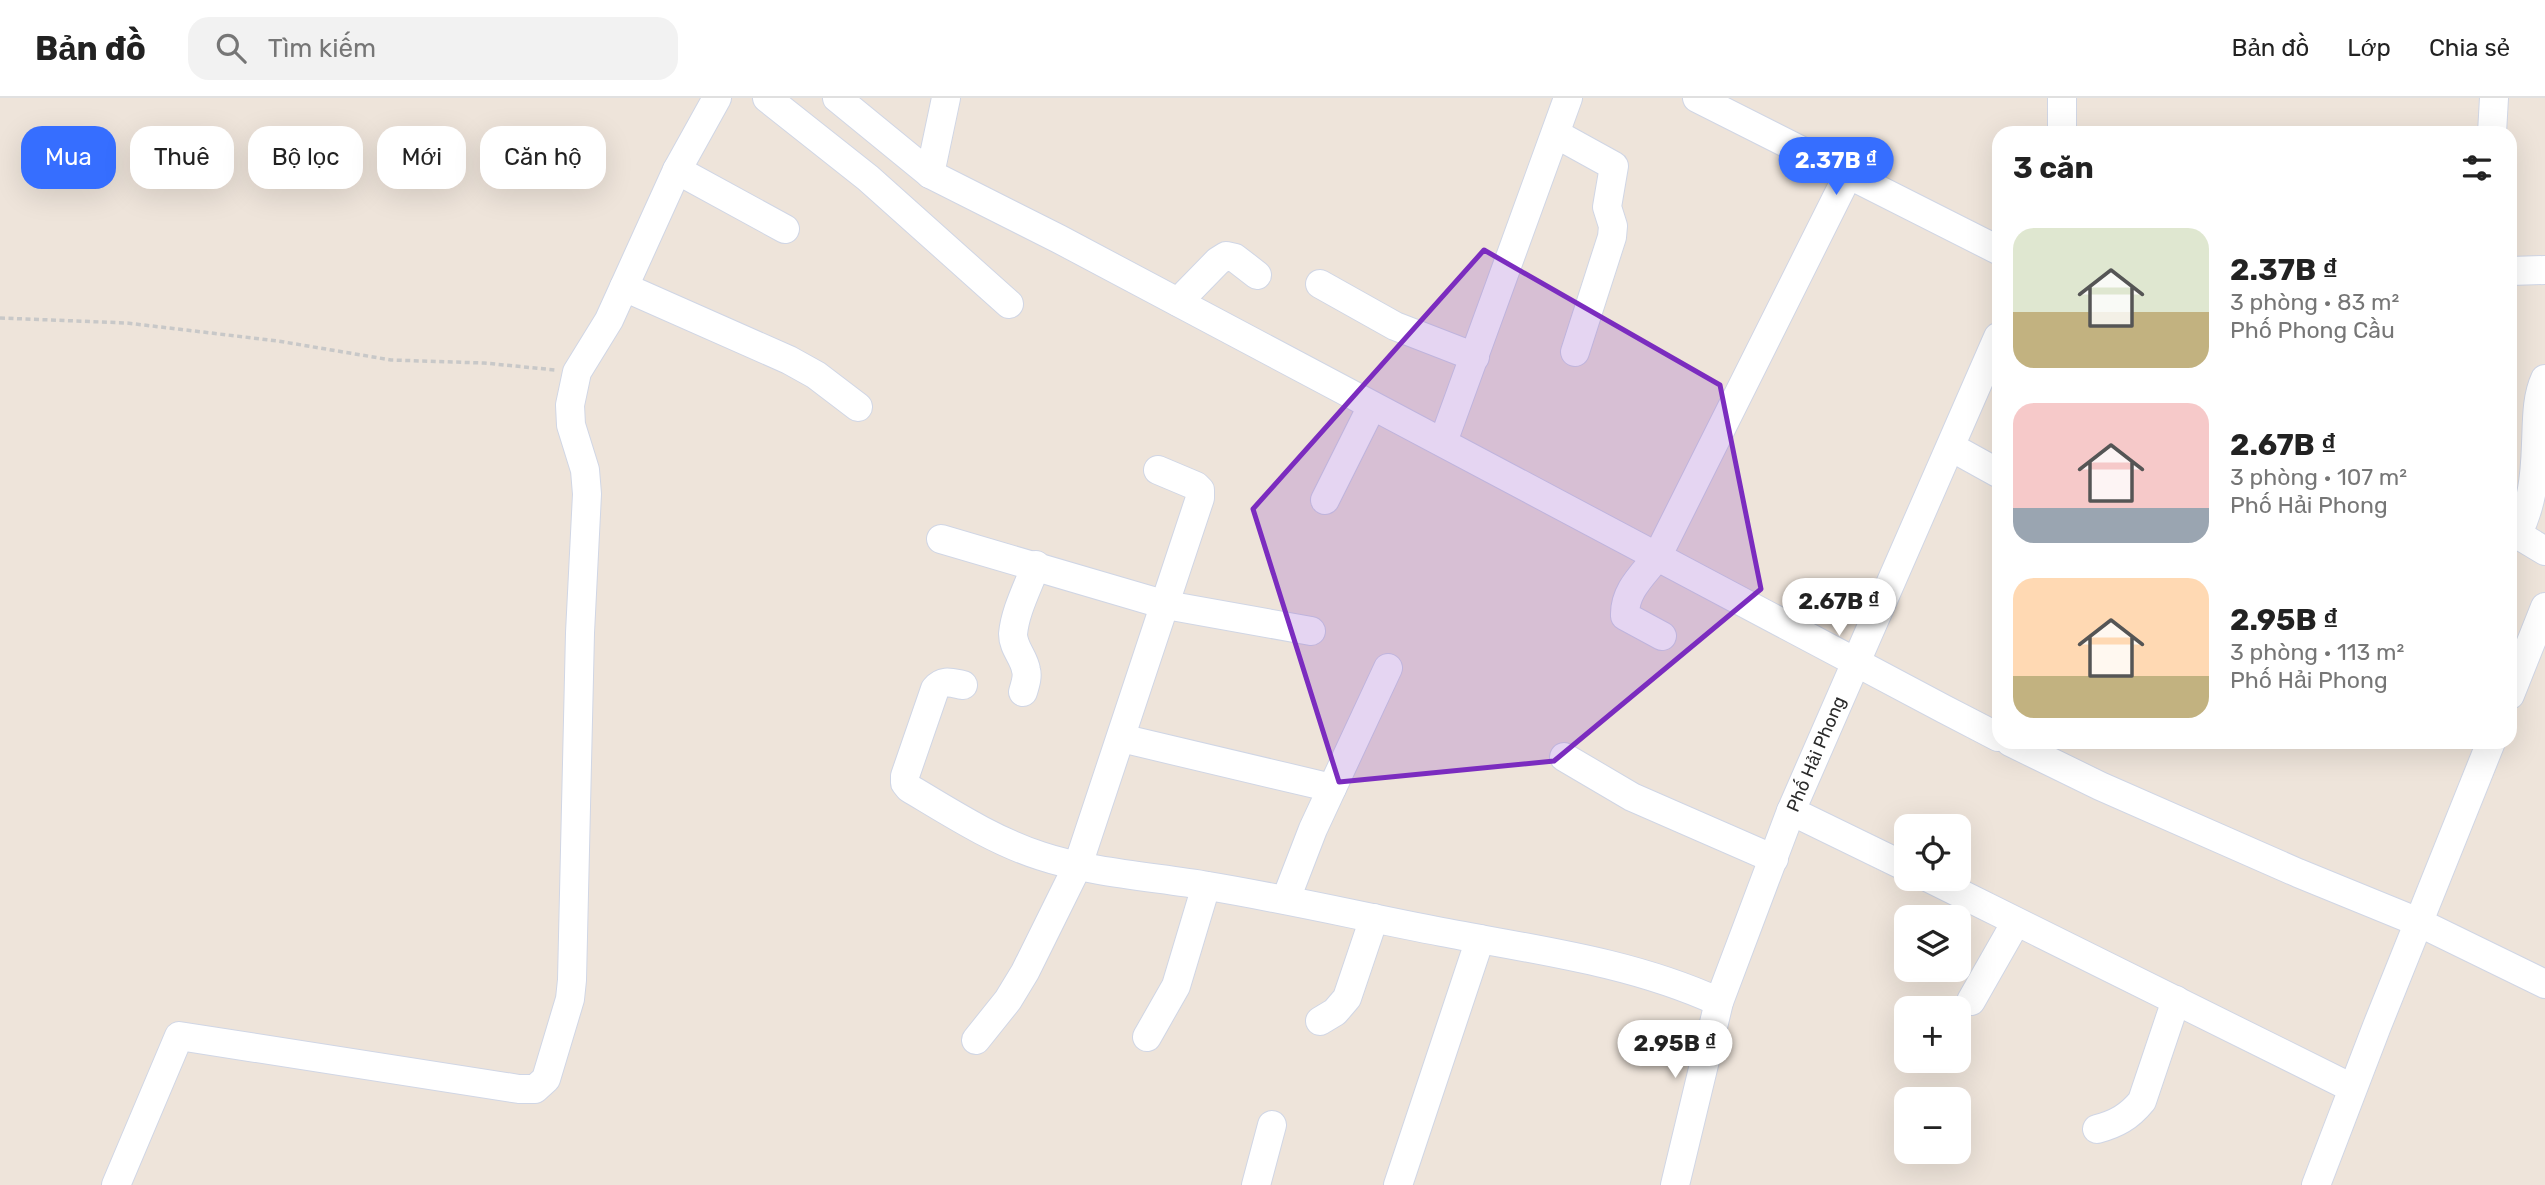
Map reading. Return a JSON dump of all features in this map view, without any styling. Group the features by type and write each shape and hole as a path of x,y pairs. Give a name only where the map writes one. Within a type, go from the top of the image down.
{"street":[{"path":"116,1185 179,1035 519,1089 535,1089 546,1079 570,999 572,980 579,660 586,494 585,470 571,425 570,405 577,372 609,320 677,170 717,98"},
{"path":"767,98 868,178 1009,304"},
{"path":"837,98 930,174 1178,302 1992,734"},
{"path":"930,174 946,98"},
{"path":"1443,442 1568,98"},
{"path":"1696,98 1992,247"},
{"path":"2062,98 2062,126"},
{"path":"2493,126 2494,98"},
{"path":"1556,135 1614,166 1607,207 1613,226 1612,237 1575,352"},
{"path":"677,170 785,229"},
{"path":"1662,636 1625,616 1625,602 1632,588 1657,557 1848,175"},
{"path":"1178,302 1226,256 1235,258 1257,275"},
{"path":"2517,271 2545,271"},
{"path":"1320,284 1395,326 1475,357"},
{"path":"624,287 789,360 816,375 858,407"},
{"name":"Phố Hải Phong","path":"1675,1185 1722,996 1791,811 1992,351"},
{"path":"2517,528 2527,517 2532,496 2541,425 2541,388 2545,379"},
{"path":"1325,500 1372,406"},
{"path":"1951,447 1992,470"},
{"path":"976,1040 1002,1009 1019,981 1078,865 1166,605 1200,498 1200,490 1158,470"},
{"path":"2517,534 2545,551"},
{"path":"941,538 1166,605 1311,631"},
{"path":"1023,692 1027,674 1013,636 1016,618 1036,565"},
{"path":"2517,677 2545,607"},
{"path":"1286,899 1332,788 1388,668"},
{"path":"963,685 947,682 939,684 935,689 905,776 905,783 954,815 1011,844 1041,856 1078,865 1286,899 1615,965 1722,996"},
{"path":"1121,738 1332,788"},
{"path":"2024,749 2100,786 2298,873 2418,922 2545,984"},
{"path":"2316,1185 2352,1088 2488,749"},
{"path":"1564,757 1632,797 1774,859"},
{"path":"1791,811 1894,861"},
{"path":"1147,1037 1176,986 1206,886"},
{"path":"1955,891 2352,1088"},
{"path":"1320,1021 1335,1012 1347,998 1374,918"},
{"path":"1971,1002 2017,922"},
{"path":"1398,1185 1480,939"},
{"path":"2097,1129 2115,1124 2132,1113 2141,1101 2176,1000"},
{"path":"1256,1185 1272,1125"}],"path":[{"path":"0,318 127,323 278,341 391,360 484,363 577,372"}],"highlighted area":[{"path":"1484,250 1720,385 1761,589 1554,761 1339,782 1253,509"}]}
